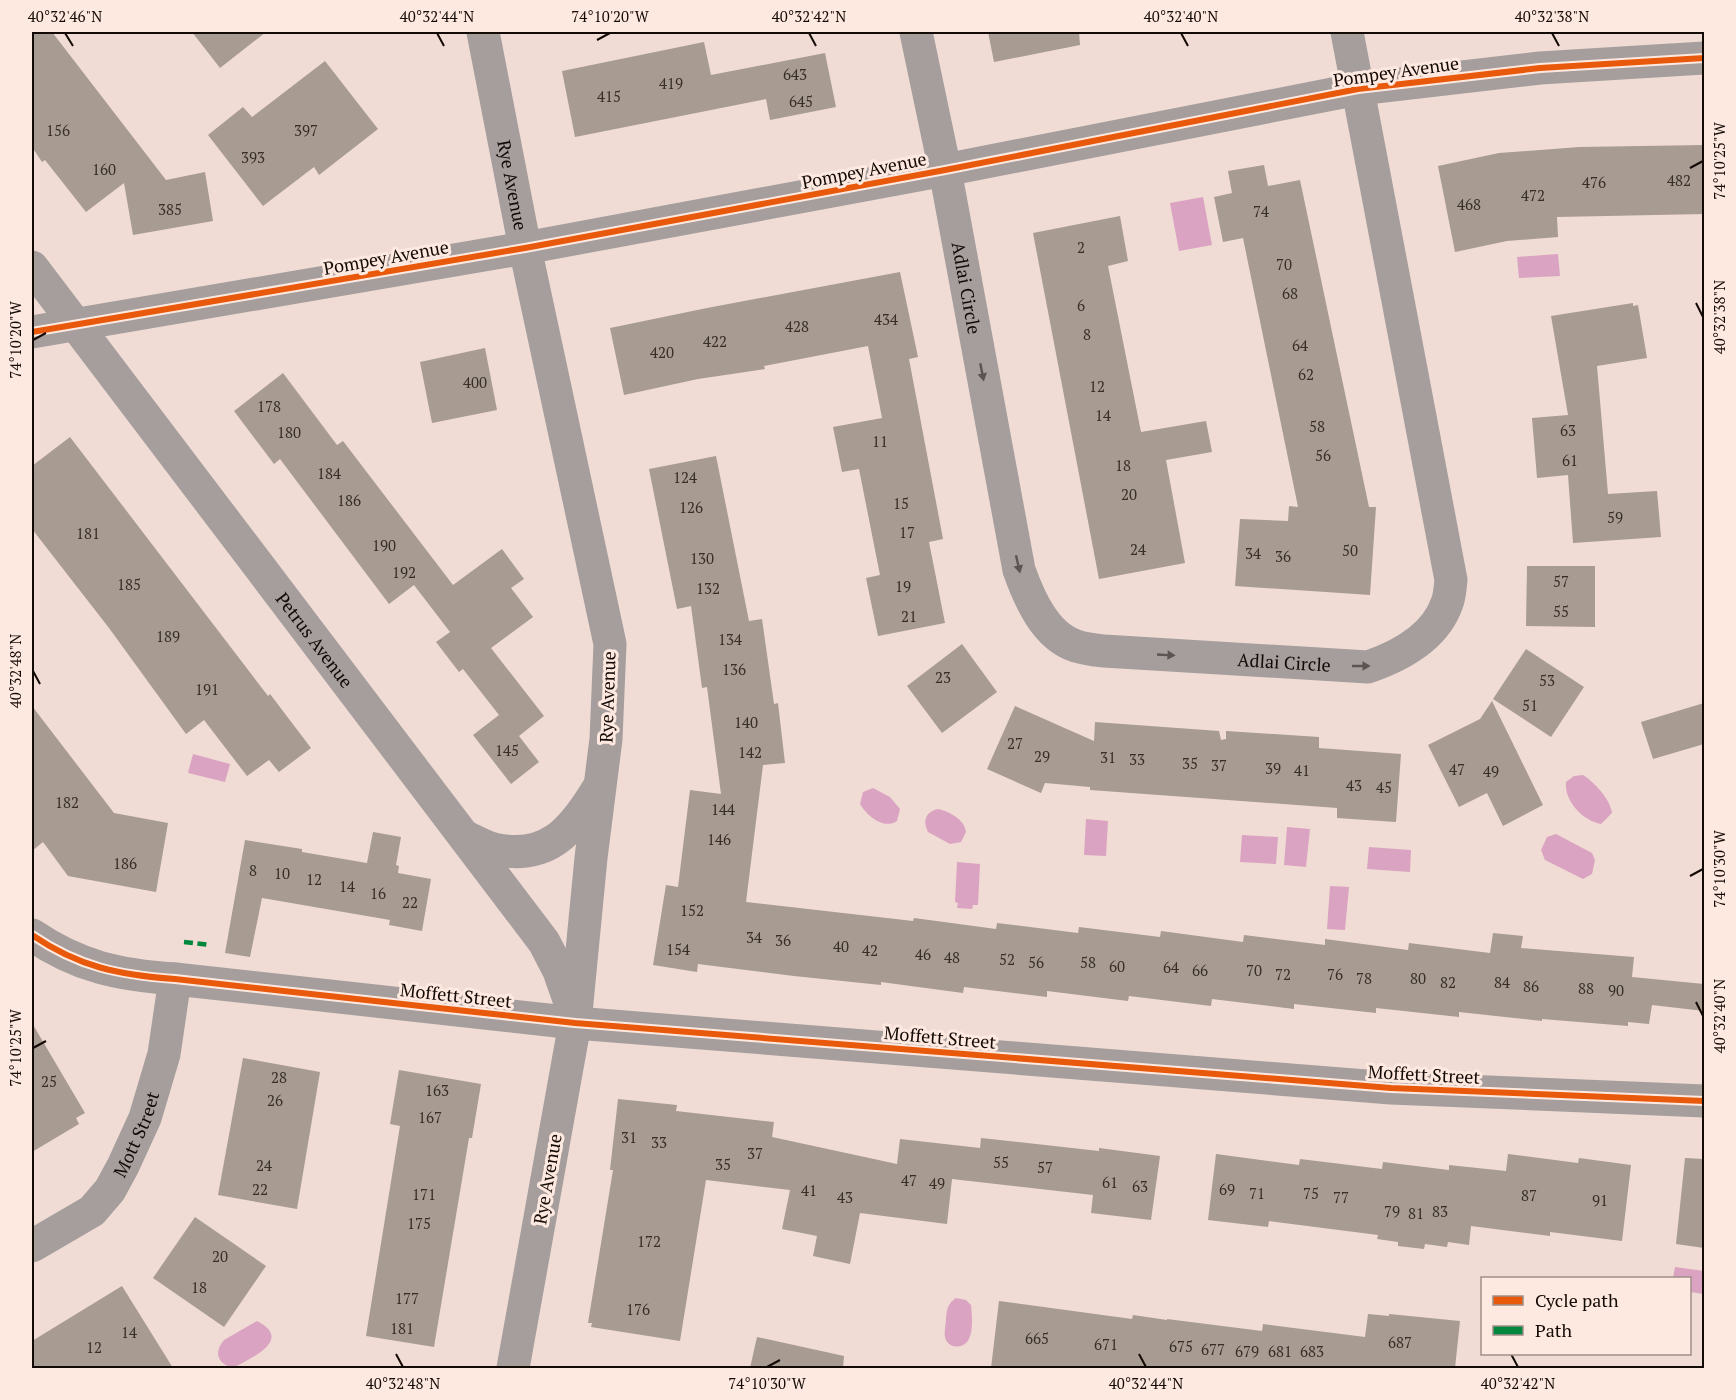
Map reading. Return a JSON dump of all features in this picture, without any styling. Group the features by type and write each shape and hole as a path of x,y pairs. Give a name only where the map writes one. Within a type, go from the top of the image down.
{"street":[{"name":"Rye Avenue","path":"483,32 525,248 610,644 606,740 591,858 575,1023 513,1368"},
{"name":"Adlai Circle","path":"916,32 945,170 1019,570 1030,601 1050,629 1074,645 1104,651 1368,667 1389,660 1424,637 1438,622 1448,603 1451,580 1347,32"},
{"name":"Pompey Avenue","path":"32,332 525,248 945,170 1358,89 1540,68 1704,58"},
{"name":"Petrus Avenue","path":"32,267 544,942 559,970 571,1003 575,1023"},
{"path":"464,836 492,849 514,852 532,851 546,846 562,837 574,824 600,785"},
{"name":"Moffett Street","path":"32,935 51,948 86,964 133,976 575,1023 1391,1088 1704,1101"},
{"name":"Mott Street","path":"32,1246 92,1211 110,1190 145,1118 164,1054 175,979"}],"shaded area":[{"path":"1203,197 1212,245 1179,251 1170,203"},
{"path":"1558,254 1560,276 1519,278 1517,257"},
{"path":"193,754 230,764 225,782 188,773"},
{"path":"1583,775 1601,792 1611,808 1612,813 1601,824 1581,814 1568,796 1566,782 1574,776"},
{"path":"873,788 890,797 900,809 897,821 881,823 863,809 860,804 863,792"},
{"path":"938,809 952,814 965,827 966,832 961,842 950,844 928,832 925,824 926,817"},
{"path":"1086,819 1108,821 1106,856 1084,855"},
{"path":"1287,827 1310,829 1306,867 1284,865"},
{"path":"1556,834 1592,853 1595,860 1592,874 1583,879 1545,860 1541,850 1547,837"},
{"path":"1242,835 1278,837 1276,864 1240,862"},
{"path":"1369,847 1411,850 1410,872 1367,869"},
{"path":"957,862 980,864 978,905 973,905 972,909 957,908 958,903 955,902"},
{"path":"1330,886 1349,887 1345,930 1327,929"},
{"path":"1675,1267 1704,1271 1704,1294 1691,1292 1691,1277 1673,1277"},
{"path":"956,1298 966,1300 971,1305 972,1319 969,1339 957,1347 948,1343 945,1335 947,1309"},
{"path":"257,1321 267,1328 271,1335 266,1348 233,1368 224,1364 218,1354 224,1340"}],"building":[{"path":"32,32 52,32 166,180 205,172 213,221 133,235 124,183 86,212 45,160 42,162 32,147"},
{"path":"192,32 266,32 220,68"},
{"path":"988,32 1079,32 1080,45 994,62"},
{"path":"704,42 711,75 825,53 836,107 770,120 766,99 575,137 562,71"},
{"path":"325,61 378,129 319,175 314,167 263,206 208,135 243,107 252,117"},
{"path":"1704,145 1704,214 1557,217 1558,237 1507,241 1455,252 1438,166 1499,153 1579,147"},
{"path":"1264,165 1268,186 1300,180 1369,507 1376,507 1370,595 1235,586 1240,519 1288,521 1289,506 1298,507 1243,238 1223,242 1214,197 1232,193 1228,171"},
{"path":"1120,216 1128,261 1108,266 1141,432 1206,421 1212,452 1166,460 1185,563 1099,579 1033,233"},
{"path":"900,272 918,357 909,359 943,539 929,542 945,623 878,636 866,578 880,575 859,469 842,472 833,427 882,418 868,346 764,366 765,369 698,379 624,395 610,328"},
{"path":"1633,303 1633,306 1638,305 1647,358 1597,366 1608,494 1657,491 1661,537 1573,543 1568,475 1537,478 1532,418 1568,415 1551,316"},
{"path":"485,348 497,410 432,423 420,362"},
{"path":"283,373 337,445 343,441 453,585 502,549 524,579 511,588 533,617 491,648 544,716 519,736 539,762 511,784 473,735 499,715 463,669 459,672 436,642 450,632 414,585 389,604 280,459 274,464 234,411"},
{"path":"70,437 268,696 270,694 311,748 279,772 269,760 247,776 204,720 186,734 109,628 32,529 32,466"},
{"path":"716,456 749,621 762,619 774,704 778,703 785,763 763,765 746,902 913,921 914,918 996,929 997,923 1078,933 1079,927 1160,937 1161,931 1243,942 1244,935 1325,945 1325,939 1408,950 1409,943 1490,953 1493,933 1523,936 1521,948 1634,957 1632,977 1704,984 1704,1011 1652,1005 1649,1024 1628,1022 1628,1026 1542,1019 1542,1021 1459,1012 1459,1017 1376,1008 1376,1013 1294,1004 1294,1009 1212,999 1211,1006 1129,996 1128,1001 1047,991 1047,997 964,987 963,993 881,982 881,985 698,964 697,972 653,965 666,885 678,887 690,790 721,794 707,687 702,688 691,606 677,609 649,469"},
{"path":"1527,566 1595,566 1595,627 1526,626"},
{"path":"962,644 997,692 942,733 907,686"},
{"path":"1526,649 1584,687 1551,737 1493,699"},
{"path":"1492,701 1543,805 1503,826 1487,793 1459,807 1428,745 1480,719"},
{"path":"1704,703 1704,744 1653,759 1641,722"},
{"path":"32,706 114,813 168,823 156,892 68,876 43,842 32,851"},
{"path":"1015,706 1094,741 1095,722 1219,731 1221,740 1226,739 1226,731 1319,737 1319,748 1401,754 1396,822 1337,818 1337,808 1090,790 1090,787 1045,783 1041,793 987,769"},
{"path":"373,832 401,837 396,865 399,866 398,873 431,879 422,931 389,925 390,920 262,898 250,957 225,953 245,840 367,863"},
{"path":"32,1023 85,1113 76,1118 79,1124 32,1152"},
{"path":"243,1058 320,1072 297,1209 218,1195"},
{"path":"399,1070 481,1084 472,1138 469,1138 434,1347 366,1336 400,1126 390,1124"},
{"path":"618,1099 677,1105 676,1111 774,1122 772,1137 897,1164 900,1139 980,1148 981,1138 1099,1151 1099,1148 1160,1156 1151,1220 1091,1213 1093,1195 952,1179 947,1224 860,1213 850,1264 813,1256 817,1236 782,1229 790,1190 706,1180 680,1341 591,1327 592,1323 588,1323 613,1170 610,1170"},
{"path":"1216,1154 1299,1165 1300,1159 1382,1169 1383,1162 1449,1170 1449,1165 1506,1171 1508,1154 1578,1163 1579,1158 1631,1165 1622,1241 1550,1232 1550,1236 1471,1226 1469,1245 1448,1242 1447,1247 1425,1244 1424,1249 1398,1246 1398,1242 1377,1239 1378,1235 1269,1221 1268,1227 1208,1220"},
{"path":"1685,1158 1704,1159 1704,1248 1676,1244"},
{"path":"195,1217 266,1266 224,1327 153,1278"},
{"path":"122,1286 173,1368 32,1368 32,1341"},
{"path":"999,1301 1132,1319 1133,1315 1262,1331 1263,1324 1365,1337 1368,1314 1460,1321 1455,1368 991,1368"},
{"path":"757,1337 844,1356 843,1368 750,1368"}],"marked path":[{"path":"184,942 210,945"}],"cycle path":[{"path":"32,332 525,248 945,170 1358,89 1540,68 1704,58"},
{"path":"32,935 83,962 136,975 575,1023 1391,1088 1704,1101"}]}
